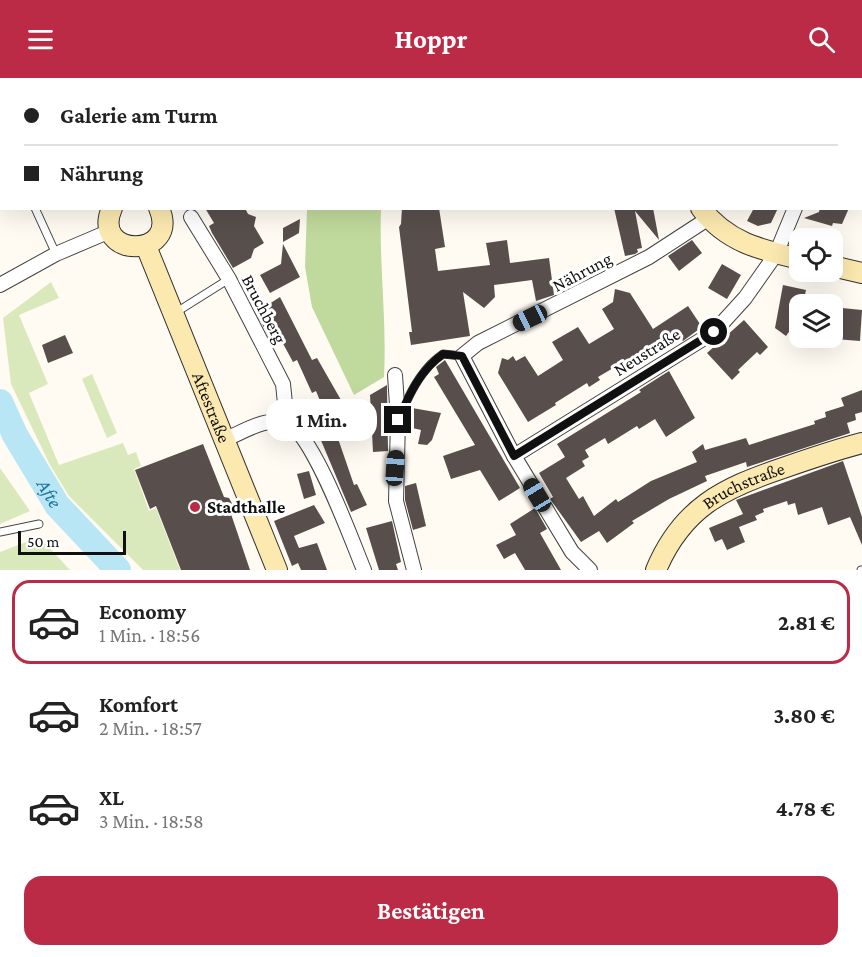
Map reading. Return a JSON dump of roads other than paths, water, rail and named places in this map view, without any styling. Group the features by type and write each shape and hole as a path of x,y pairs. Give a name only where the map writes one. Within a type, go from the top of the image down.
{"main road":[{"path":"111,210 109,215 110,231 121,244 138,248 146,246 161,229 159,210"},
{"path":"705,213 733,239 789,257"},
{"name":"Aftestraße","path":"146,246 277,570"},
{"path":"843,269 862,273"},
{"name":"Bruchstraße","path":"656,570 682,525 705,503 724,490 750,479 862,443"}],"street":[{"name":"Neustraße","path":"514,456 714,332 745,298 776,254 794,210"},
{"name":"Nährung","path":"462,356 478,343 565,302 649,257 705,213"},
{"name":"Bruchberg","path":"191,217 229,279 283,384 287,423"},
{"path":"0,285 56,254 110,231"},
{"path":"462,356 514,456 572,552 589,570"},
{"name":"Nährung","path":"395,375 398,420 396,501 414,570"},
{"path":"225,439 263,423 274,421 287,423 301,434 318,464 364,570"}],"lane":[{"path":"36,210 56,254"},
{"path":"174,314 229,279"},
{"name":"Nährung","path":"398,420 409,395 432,361 443,354 462,356"},
{"path":"0,532 39,524"}],"waterway":[{"name":"Afte","path":"0,402 15,435 57,505 118,570"}],"place":[{"name":"Stadthalle","path":"195,507"}]}
